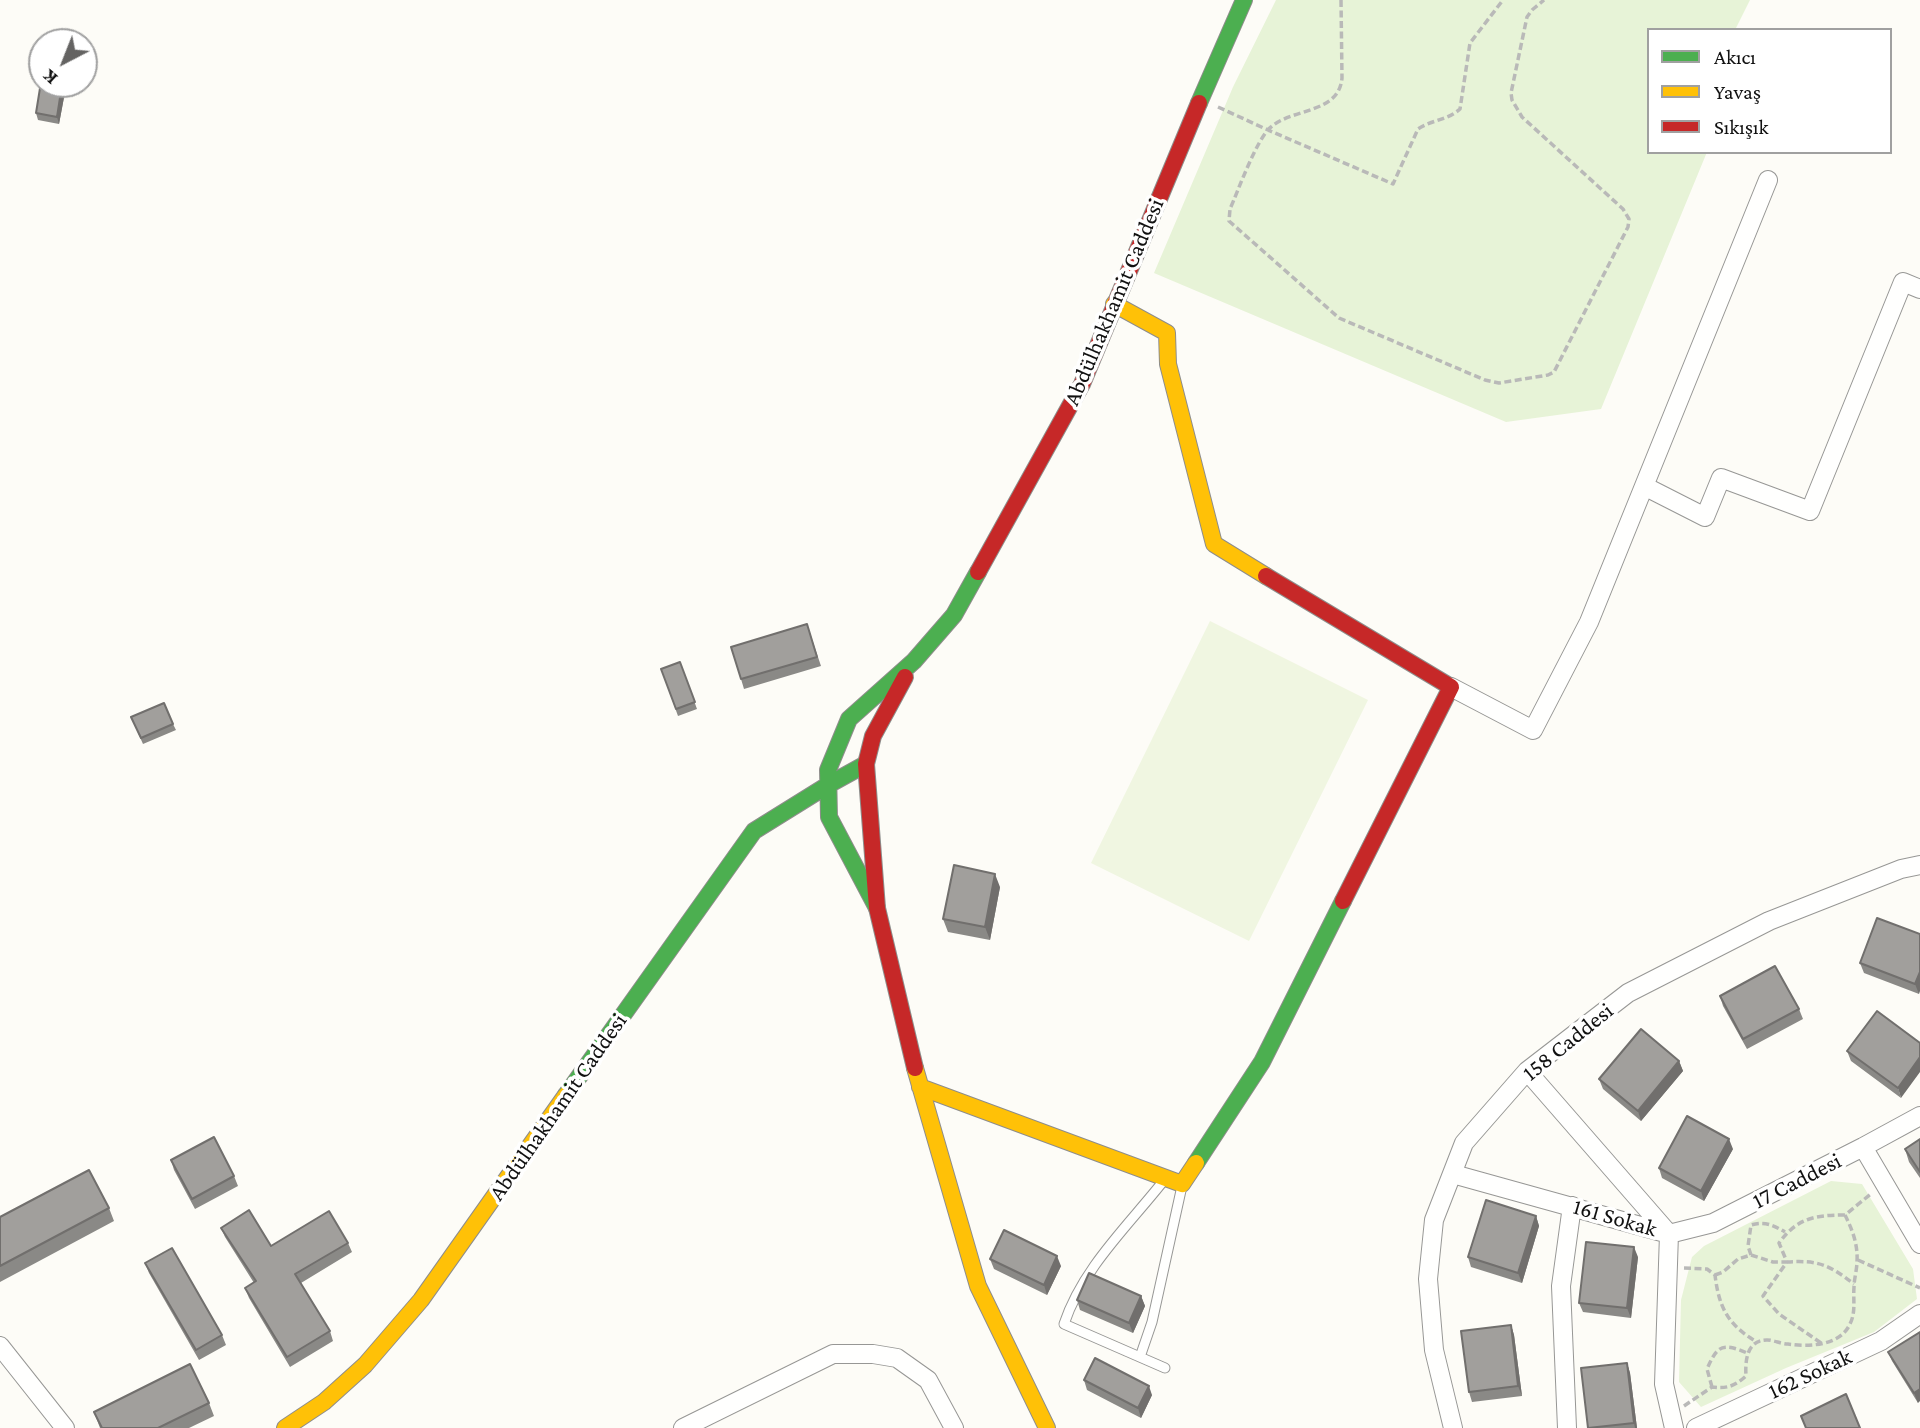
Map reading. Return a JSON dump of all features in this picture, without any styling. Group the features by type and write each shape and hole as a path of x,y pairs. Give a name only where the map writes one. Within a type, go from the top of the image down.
{"street":[{"name":"Abdülhakhamit Caddesi","path":"877,908 829,817 828,770 849,719 914,660 954,615 1082,384 1182,140 1244,0"},
{"path":"1114,304 1167,332 1168,364 1214,544 1451,687 1533,730 1589,622 1768,180"},
{"path":"1644,486 1705,517 1721,478 1810,511 1903,282 1920,289"},
{"name":"Abdülhakhamit Caddesi","path":"914,660 873,736 866,764 877,908 920,1087 978,1286 1047,1428"},
{"path":"920,1087 1182,1184 1262,1062 1451,687"},
{"path":"849,719 873,736"},
{"name":"Abdülhakhamit Caddesi","path":"285,1428 324,1402 365,1365 421,1300 754,831 866,764"},
{"name":"158 Caddesi","path":"1453,1428 1434,1350 1428,1279 1434,1220 1464,1143 1527,1071 1629,993 1769,921 1902,869 1920,865"},
{"path":"1527,1071 1669,1234"},
{"name":"17 Caddesi","path":"1669,1234 1713,1223 1920,1116"},
{"path":"1863,1147 1920,1244"},
{"name":"161 Sokak","path":"1453,1174 1669,1234 1664,1384 1672,1422"},
{"path":"1567,1428 1561,1286 1572,1206"},
{"name":"162 Sokak","path":"1696,1428 1881,1340 1920,1314"},
{"path":"0,1346 65,1428"},
{"path":"683,1428 833,1354 873,1354 897,1358 928,1380 954,1428"}],"lane":[{"path":"1165,1368 1064,1324 1074,1297 1088,1273 1166,1178"},
{"path":"1140,1357 1152,1322 1182,1184"}],"path":[{"path":"1341,0 1340,88 1326,103 1277,123 1268,130 1260,142 1228,217 1231,224 1342,319 1492,383 1554,372 1628,227 1629,219 1623,209 1522,117 1512,100 1511,93 1527,18 1532,10 1545,0"},
{"path":"1211,103 1393,184 1418,129 1460,109 1470,43 1503,0"},
{"path":"1787,1262 1779,1243 1786,1232 1799,1222 1822,1215 1844,1215 1884,1184"},
{"path":"1712,1387 1724,1389 1736,1385 1746,1376 1747,1353 1757,1342 1768,1340 1788,1345 1823,1344 1842,1336 1850,1326 1854,1311 1854,1284 1858,1260 1853,1231 1844,1215"},
{"path":"1751,1255 1748,1246 1751,1226 1770,1224 1786,1232"},
{"path":"1715,1275 1723,1272 1738,1259 1751,1255 1773,1262 1810,1261 1836,1270 1854,1284"},
{"path":"1858,1260 1920,1288"},
{"path":"1787,1262 1763,1296 1779,1314 1823,1344"},
{"path":"1668,1268 1707,1269 1715,1275 1717,1292 1730,1322 1757,1342"},
{"path":"1712,1387 1707,1369 1714,1353 1728,1348 1747,1353"},
{"path":"1672,1422 1712,1387"}],"green space":[{"path":"1276,0 1750,0 1736,28 1647,28 1647,154 1706,154 1601,409 1506,422 1154,273 1233,87"},
{"path":"1210,621 1368,700 1249,941 1091,863"},
{"path":"1831,1181 1862,1184 1913,1269 1917,1299 1874,1332 1701,1407 1679,1382 1681,1300 1692,1257 1704,1246"}],"building":[{"path":"38,98 60,98 57,117 36,113"},
{"path":"807,624 817,657 741,679 731,647"},
{"path":"680,662 695,702 676,709 661,669"},
{"path":"164,703 173,724 141,738 131,717"},
{"path":"954,865 995,874 985,927 943,919"},
{"path":"1877,918 1920,934 1920,972 1915,984 1860,963"},
{"path":"1775,966 1799,1009 1743,1039 1720,996"},
{"path":"1877,1011 1920,1043 1920,1057 1898,1088 1847,1051"},
{"path":"1641,1029 1679,1061 1638,1111 1599,1079"},
{"path":"1687,1116 1729,1139 1701,1191 1659,1168"},
{"path":"214,1137 234,1176 192,1199 171,1160"},
{"path":"1920,1139 1920,1172 1905,1149"},
{"path":"89,1170 109,1208 0,1266 0,1217"},
{"path":"1486,1200 1536,1216 1518,1273 1468,1257"},
{"path":"249,1210 271,1246 329,1211 348,1243 295,1274 330,1331 287,1357 245,1288 256,1281 221,1228"},
{"path":"1004,1230 1057,1256 1044,1285 990,1259"},
{"path":"1586,1242 1634,1247 1627,1308 1579,1303"},
{"path":"172,1248 222,1335 196,1350 145,1263"},
{"path":"1089,1273 1141,1296 1129,1323 1077,1300"},
{"path":"1511,1325 1518,1386 1469,1392 1461,1331"},
{"path":"1920,1332 1920,1389 1914,1393 1888,1352"},
{"path":"1095,1358 1149,1386 1138,1408 1084,1380"},
{"path":"1627,1363 1634,1423 1588,1428 1581,1368"},
{"path":"190,1364 209,1403 158,1428 102,1428 94,1412"},
{"path":"1846,1394 1860,1428 1806,1428 1801,1416"}],"traffic: fast":[{"path":"1199,103 1244,0"},
{"path":"877,908 829,817 828,770 849,719 914,661 954,615 978,572"},
{"path":"566,1095 754,831 866,764"},
{"path":"1196,1163 1262,1062 1343,901"}],"traffic: slow":[{"path":"1114,304 1167,333 1168,364 1214,544 1266,576"},
{"path":"915,1068 978,1286 1047,1428"},
{"path":"920,1087 1182,1184 1196,1163"},
{"path":"285,1428 324,1402 365,1365 421,1300 566,1095"}],"traffic: jam":[{"path":"978,572 1082,384 1199,103"},
{"path":"1266,576 1451,687 1343,901"},
{"path":"905,677 873,736 866,764 877,908 915,1068"}]}
